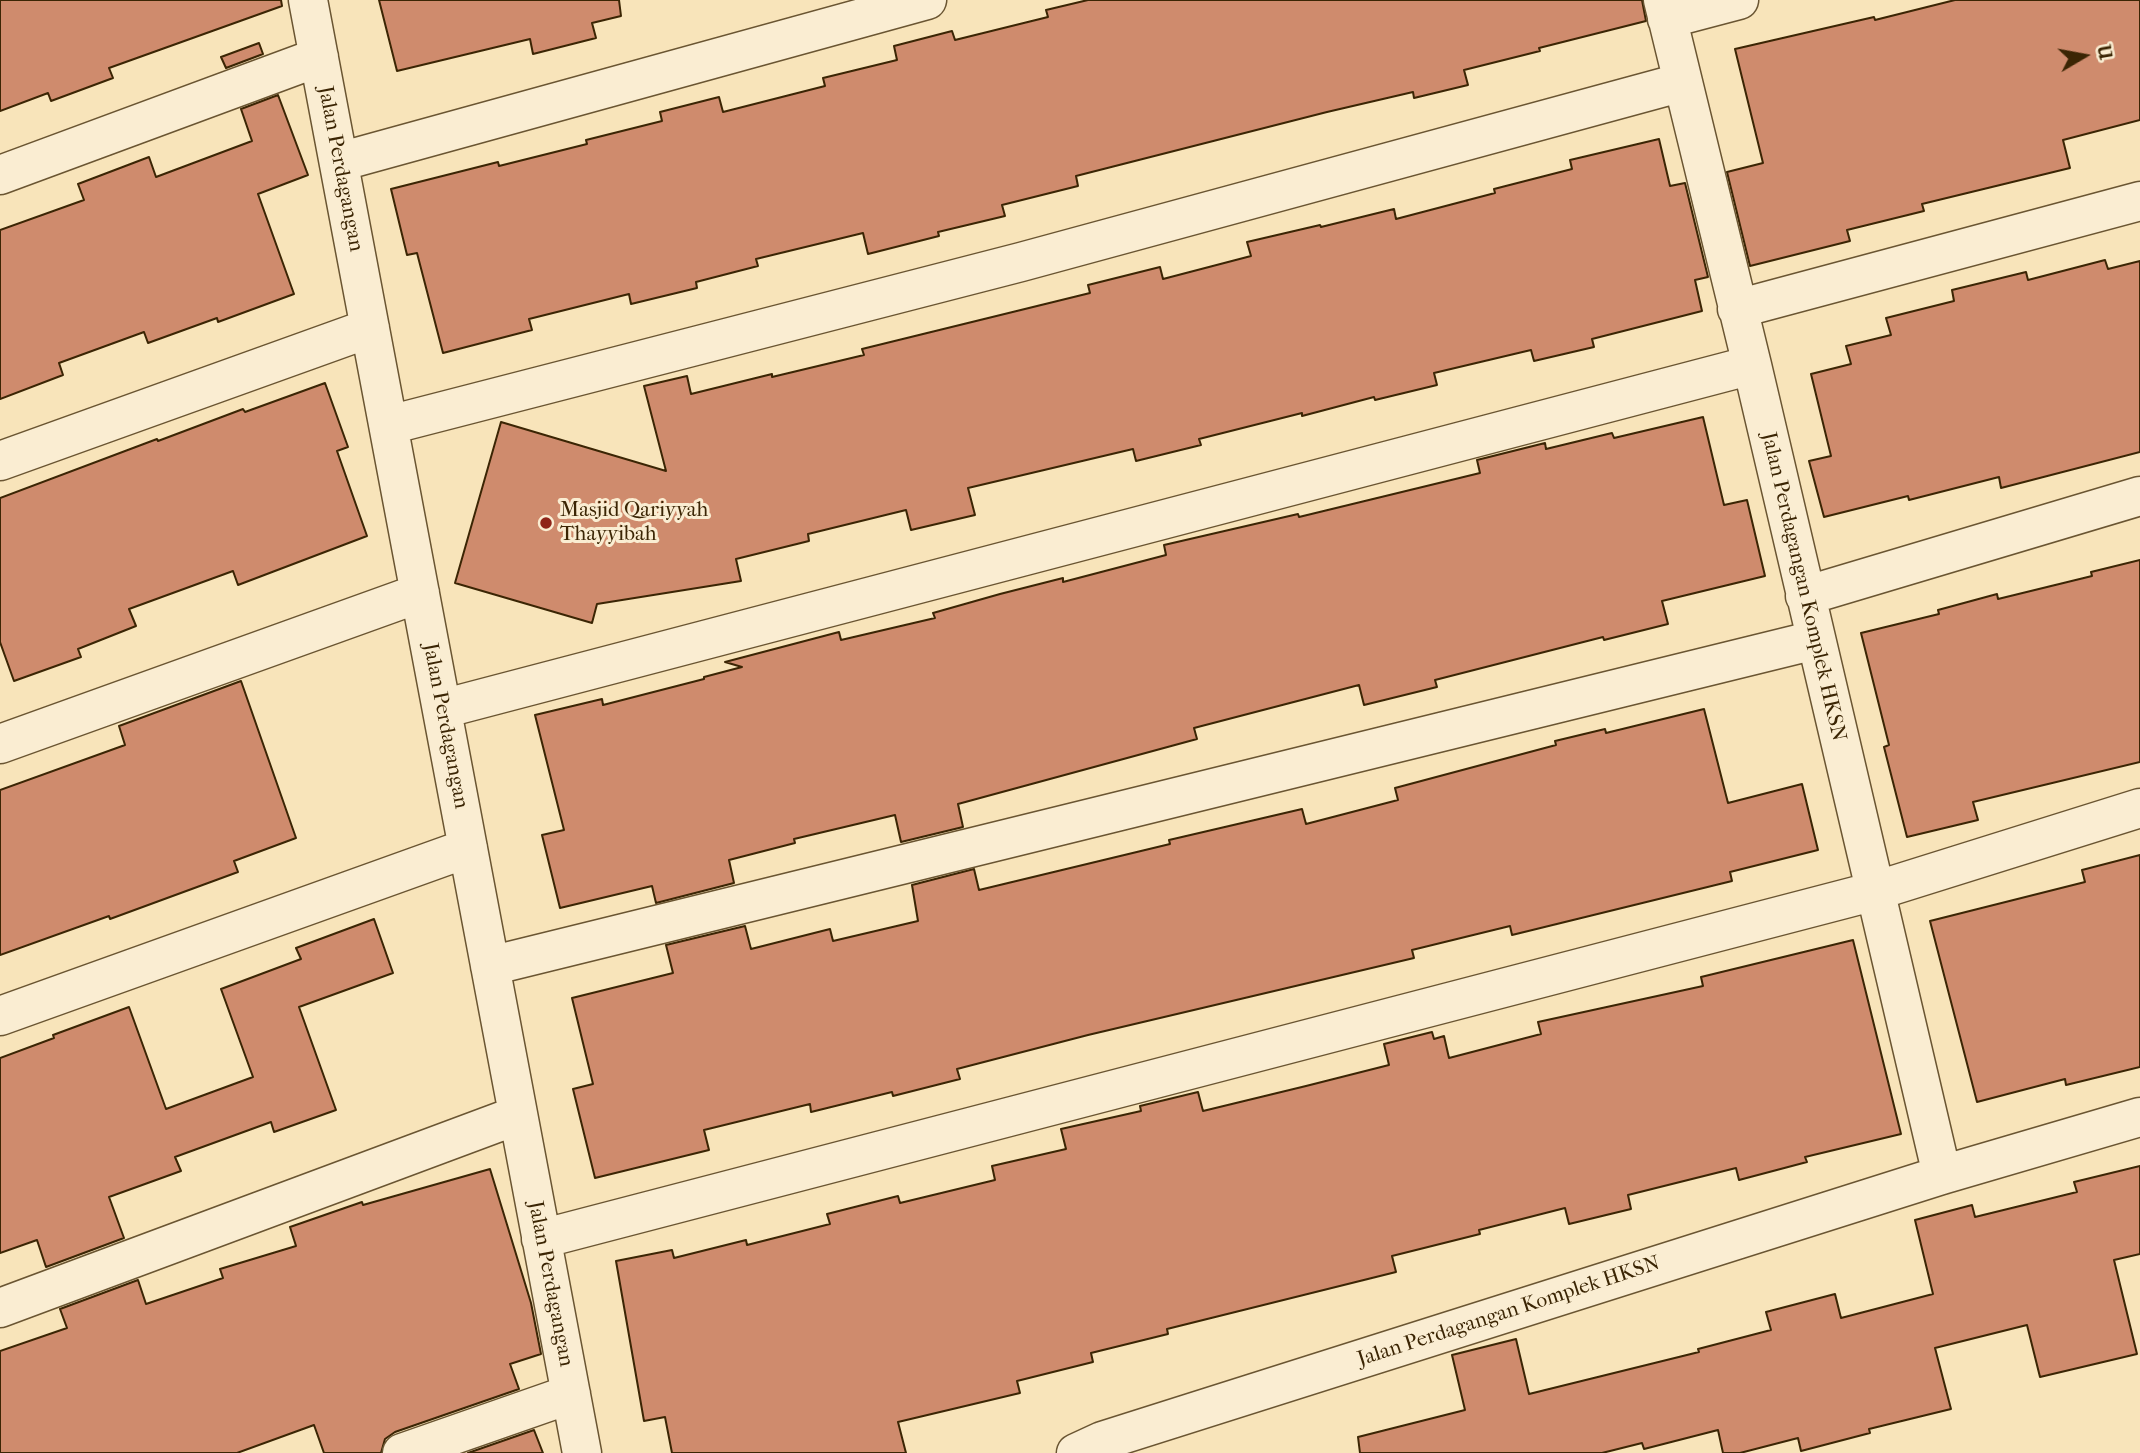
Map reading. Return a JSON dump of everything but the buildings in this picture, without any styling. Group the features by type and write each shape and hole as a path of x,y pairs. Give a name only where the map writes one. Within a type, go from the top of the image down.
{"street":[{"name":"Jalan Perdagangan","path":"309,0 582,1453"},
{"path":"339,162 927,0"},
{"path":"1665,10 1739,0"},
{"name":"Jalan Perdagangan Komplek HKSN","path":"1665,10 1752,365 1942,1175"},
{"path":"0,175 319,57"},
{"path":"389,425 1021,262 1683,82"},
{"path":"1737,309 2140,201"},
{"path":"0,461 370,328"},
{"path":"442,709 1752,365"},
{"path":"1805,596 2140,496"},
{"path":"0,744 420,593"},
{"path":"490,966 1815,640"},
{"path":"541,1238 1875,891 2140,807"},
{"path":"0,1016 468,848"},
{"path":"0,1308 518,1115"},
{"name":"Jalan Perdagangan Komplek HKSN","path":"1076,1453 1102,1441 1942,1175 2140,1117"},
{"path":"402,1453 571,1394"}],"place":[{"name":"Masjid Qariyyah Thayyibah","path":"546,523"}]}
